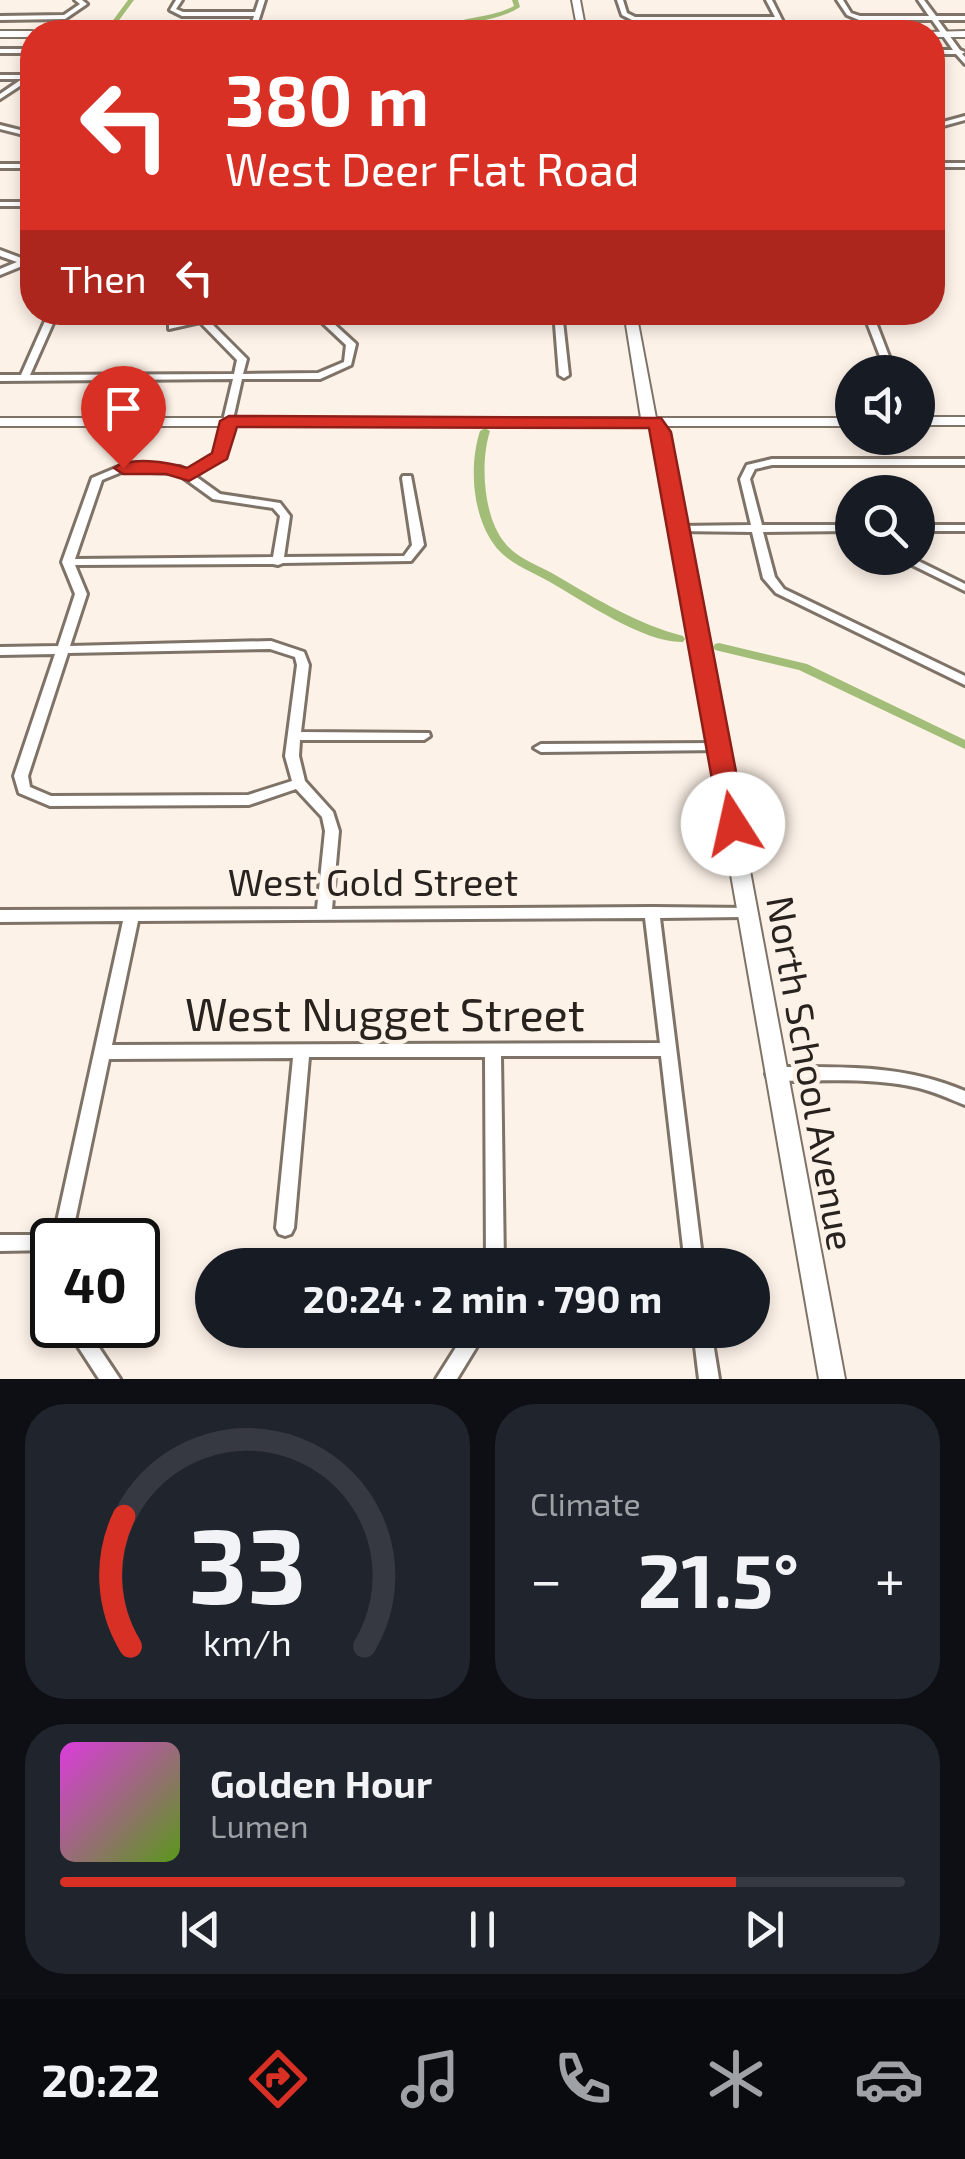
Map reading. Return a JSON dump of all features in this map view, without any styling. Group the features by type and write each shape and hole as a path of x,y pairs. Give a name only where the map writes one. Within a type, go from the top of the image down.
{"street":[{"path":"180,0 174,8 177,12 257,14"},
{"path":"255,20 262,0"},
{"path":"620,0 629,18 778,19 769,0"},
{"path":"840,0 854,18 965,18"},
{"path":"922,0 934,19"},
{"path":"2,20 68,16 80,1"},
{"path":"945,34 965,34"},
{"path":"945,34 962,52 965,62"},
{"path":"946,123 965,118"},
{"path":"24,378 48,325"},
{"path":"172,328 178,325"},
{"path":"189,476 220,456 240,378 242,359 207,325"},
{"path":"0,378 240,378 331,373 348,363 351,344 330,325"},
{"path":"559,325 564,376"},
{"name":"North School Avenue","path":"632,325 647,416 662,432 774,1074 832,1379"},
{"path":"871,325 884,355"},
{"path":"935,422 965,421"},
{"path":"0,422 835,422"},
{"path":"965,462 772,462 751,467 746,479 769,578 780,591 965,681"},
{"path":"278,562 285,516 276,505 216,497 189,476 168,468 104,473 94,483 68,562 82,594 22,776 24,790 50,802 249,800 299,783"},
{"path":"68,562 395,562 411,556 418,546 407,478"},
{"path":"679,529 835,528"},
{"path":"935,528 965,528"},
{"path":"935,573 965,588"},
{"path":"0,651 271,644 294,652 304,665 292,756 299,783 328,815 332,831 324,914"},
{"path":"294,736 424,736"},
{"path":"540,748 719,747"},
{"path":"652,912 692,1248"},
{"name":"West Gold Street","path":"0,916 746,912"},
{"path":"67,1218 132,915"},
{"path":"493,1050 495,1248"},
{"name":"West Nugget Street","path":"102,1052 668,1050"},
{"path":"284,1228 302,1051"},
{"path":"774,1074 882,1074 918,1080 965,1098"},
{"path":"0,1242 30,1242"},
{"path":"89,1348 110,1379"},
{"path":"446,1379 466,1348"},
{"path":"704,1348 708,1379"}],"waterway":[{"path":"116,20 131,0"},
{"path":"472,20 508,12 517,7 515,0"},
{"path":"491,411 492,407"},
{"path":"485,431 479,458 481,493 490,527 504,550 613,613 679,639"},
{"path":"719,647 803,667 965,745"}],"route":[{"path":"123,468 168,468 189,476 220,456 229,421 654,422 662,432 733,824"}]}
